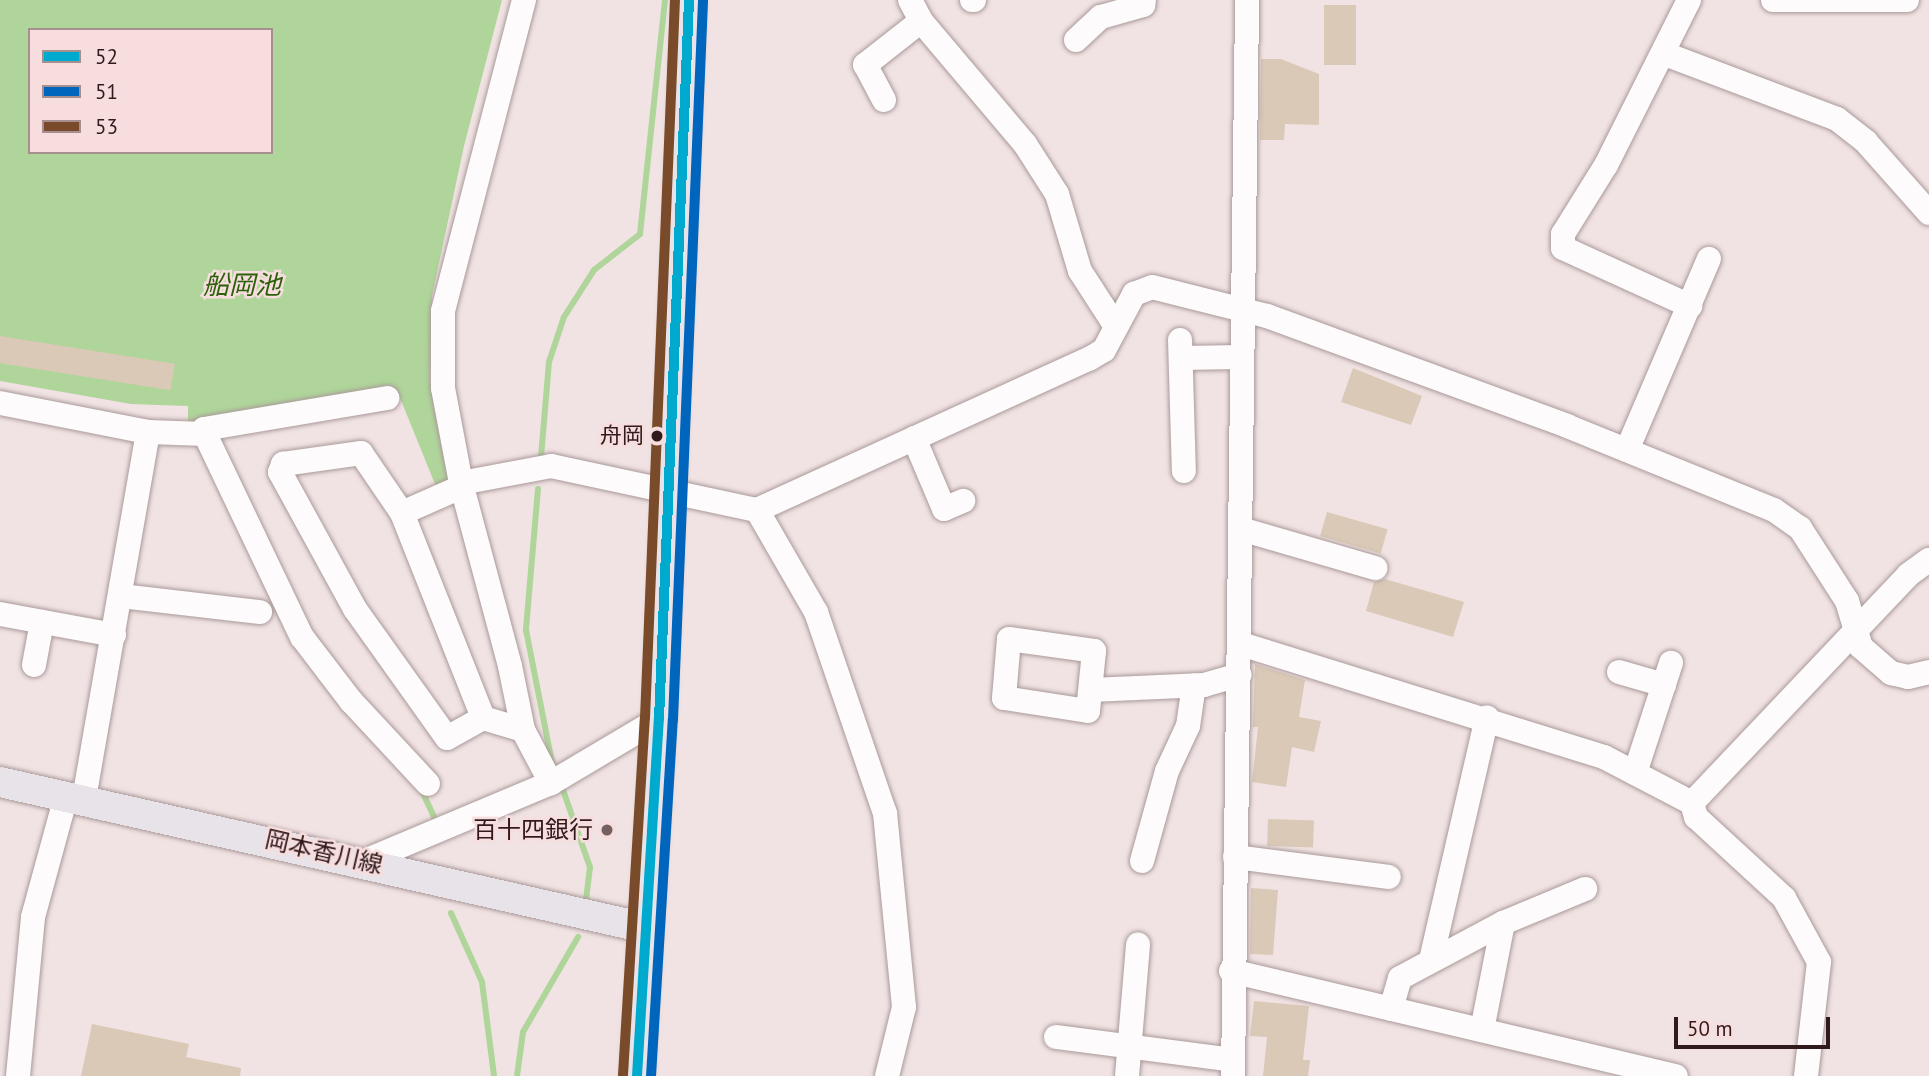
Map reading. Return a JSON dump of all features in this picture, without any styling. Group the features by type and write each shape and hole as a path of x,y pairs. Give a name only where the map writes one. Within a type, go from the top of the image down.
{"main road":[{"path":"637,1076 659,719 689,0"},
{"name":"岡本香川線","path":"0,782 365,861 646,928"}],"street":[{"path":"524,0 443,311 443,388 461,483 510,666 523,730 551,783"},
{"path":"1076,40 1101,16 1143,5 1144,0"},
{"path":"1056,1037 1129,1047 1233,1068 1231,971 1241,644 1241,310 1247,0"},
{"path":"1689,0 1665,54 1563,234 1563,248 1690,306"},
{"path":"1773,0 1908,0"},
{"path":"884,100 865,65 915,10 1025,144 1057,194 1080,271 1115,325"},
{"path":"1665,54 1837,119 1866,142 1929,213"},
{"path":"1627,450 1709,258"},
{"path":"461,483 551,466 669,489 757,510 1089,359 1104,350 1115,325 1134,294 1153,287 1267,316 1627,450 1774,510 1800,528 1847,601 1861,647 1891,673 1908,677 1929,672"},
{"path":"1184,471 1181,349 1241,357"},
{"path":"387,398 204,429 302,637 351,701 428,784"},
{"path":"0,403 148,432 205,433"},
{"path":"18,1076 33,917 75,798 114,635 148,432"},
{"path":"914,438 944,509 963,501"},
{"path":"483,718 402,513 362,453 283,464 280,472 355,609 447,738 483,718 523,730"},
{"path":"402,513 460,488 461,483"},
{"path":"757,510 816,612 885,813 904,1007 887,1076"},
{"path":"1241,529 1375,568"},
{"path":"1692,803 1908,575 1929,560"},
{"path":"121,596 260,612"},
{"path":"0,614 114,635"},
{"path":"34,666 42,622"},
{"path":"1241,644 1487,717 1604,757 1692,803 1696,817 1784,898 1819,962 1807,1076"},
{"path":"1619,672 1667,674 1635,773"},
{"path":"1091,690 1194,685 1240,675"},
{"path":"1142,861 1167,771 1188,726 1194,685"},
{"path":"1431,960 1487,717"},
{"path":"365,861 551,783 659,719"},
{"path":"1235,857 1390,877"},
{"path":"1391,1009 1400,978 1503,923 1585,889"},
{"path":"1482,1030 1503,923"},
{"path":"1126,1076 1138,944"},
{"path":"1231,971 1482,1030 1641,1072 1676,1076"}],"water":[{"name":"船岡池","path":"0,0 502,0 464,146 432,296 430,381 454,484 437,489 398,393 188,429 188,406 131,404 0,381"}],"building":[{"path":"1324,5 1356,5 1356,65 1324,65"},
{"path":"1261,59 1281,59 1319,74 1319,125 1285,124 1284,140 1260,140"},
{"path":"0,336 175,364 171,390 0,363"},
{"path":"1353,368 1422,396 1411,425 1341,402"},
{"path":"1327,512 1388,529 1381,553 1320,536"},
{"path":"1385,579 1464,602 1453,637 1366,611 1374,582"},
{"path":"1255,664 1305,680 1299,717 1321,721 1314,752 1292,747 1286,787 1252,782 1258,727 1253,727"},
{"path":"1268,819 1314,821 1313,848 1267,846"},
{"path":"1251,888 1278,890 1273,955 1250,954"},
{"path":"1254,1001 1309,1006 1303,1060 1310,1060 1308,1076 1263,1076 1267,1037 1250,1036"},
{"path":"92,1024 189,1044 186,1057 241,1068 240,1076 81,1076"}],"waterway":[{"path":"541,457 549,362 564,317 594,270 640,234 665,0"},
{"path":"538,489 526,630 552,762"},
{"path":"563,790 590,867 586,899"},
{"path":"422,791 436,821"},
{"path":"451,913 482,982 494,1076"},
{"path":"517,1076 523,1032 578,937"}],"transit line":[{"name":"53","path":"623,1075 645,718 675,0"},
{"name":"52","path":"637,1076 659,719 689,0"},
{"name":"51","path":"651,1076 673,720 703,1"}],"place":[{"name":"舟岡","path":"657,436"},
{"name":"百十四銀行","path":"607,830"}]}
